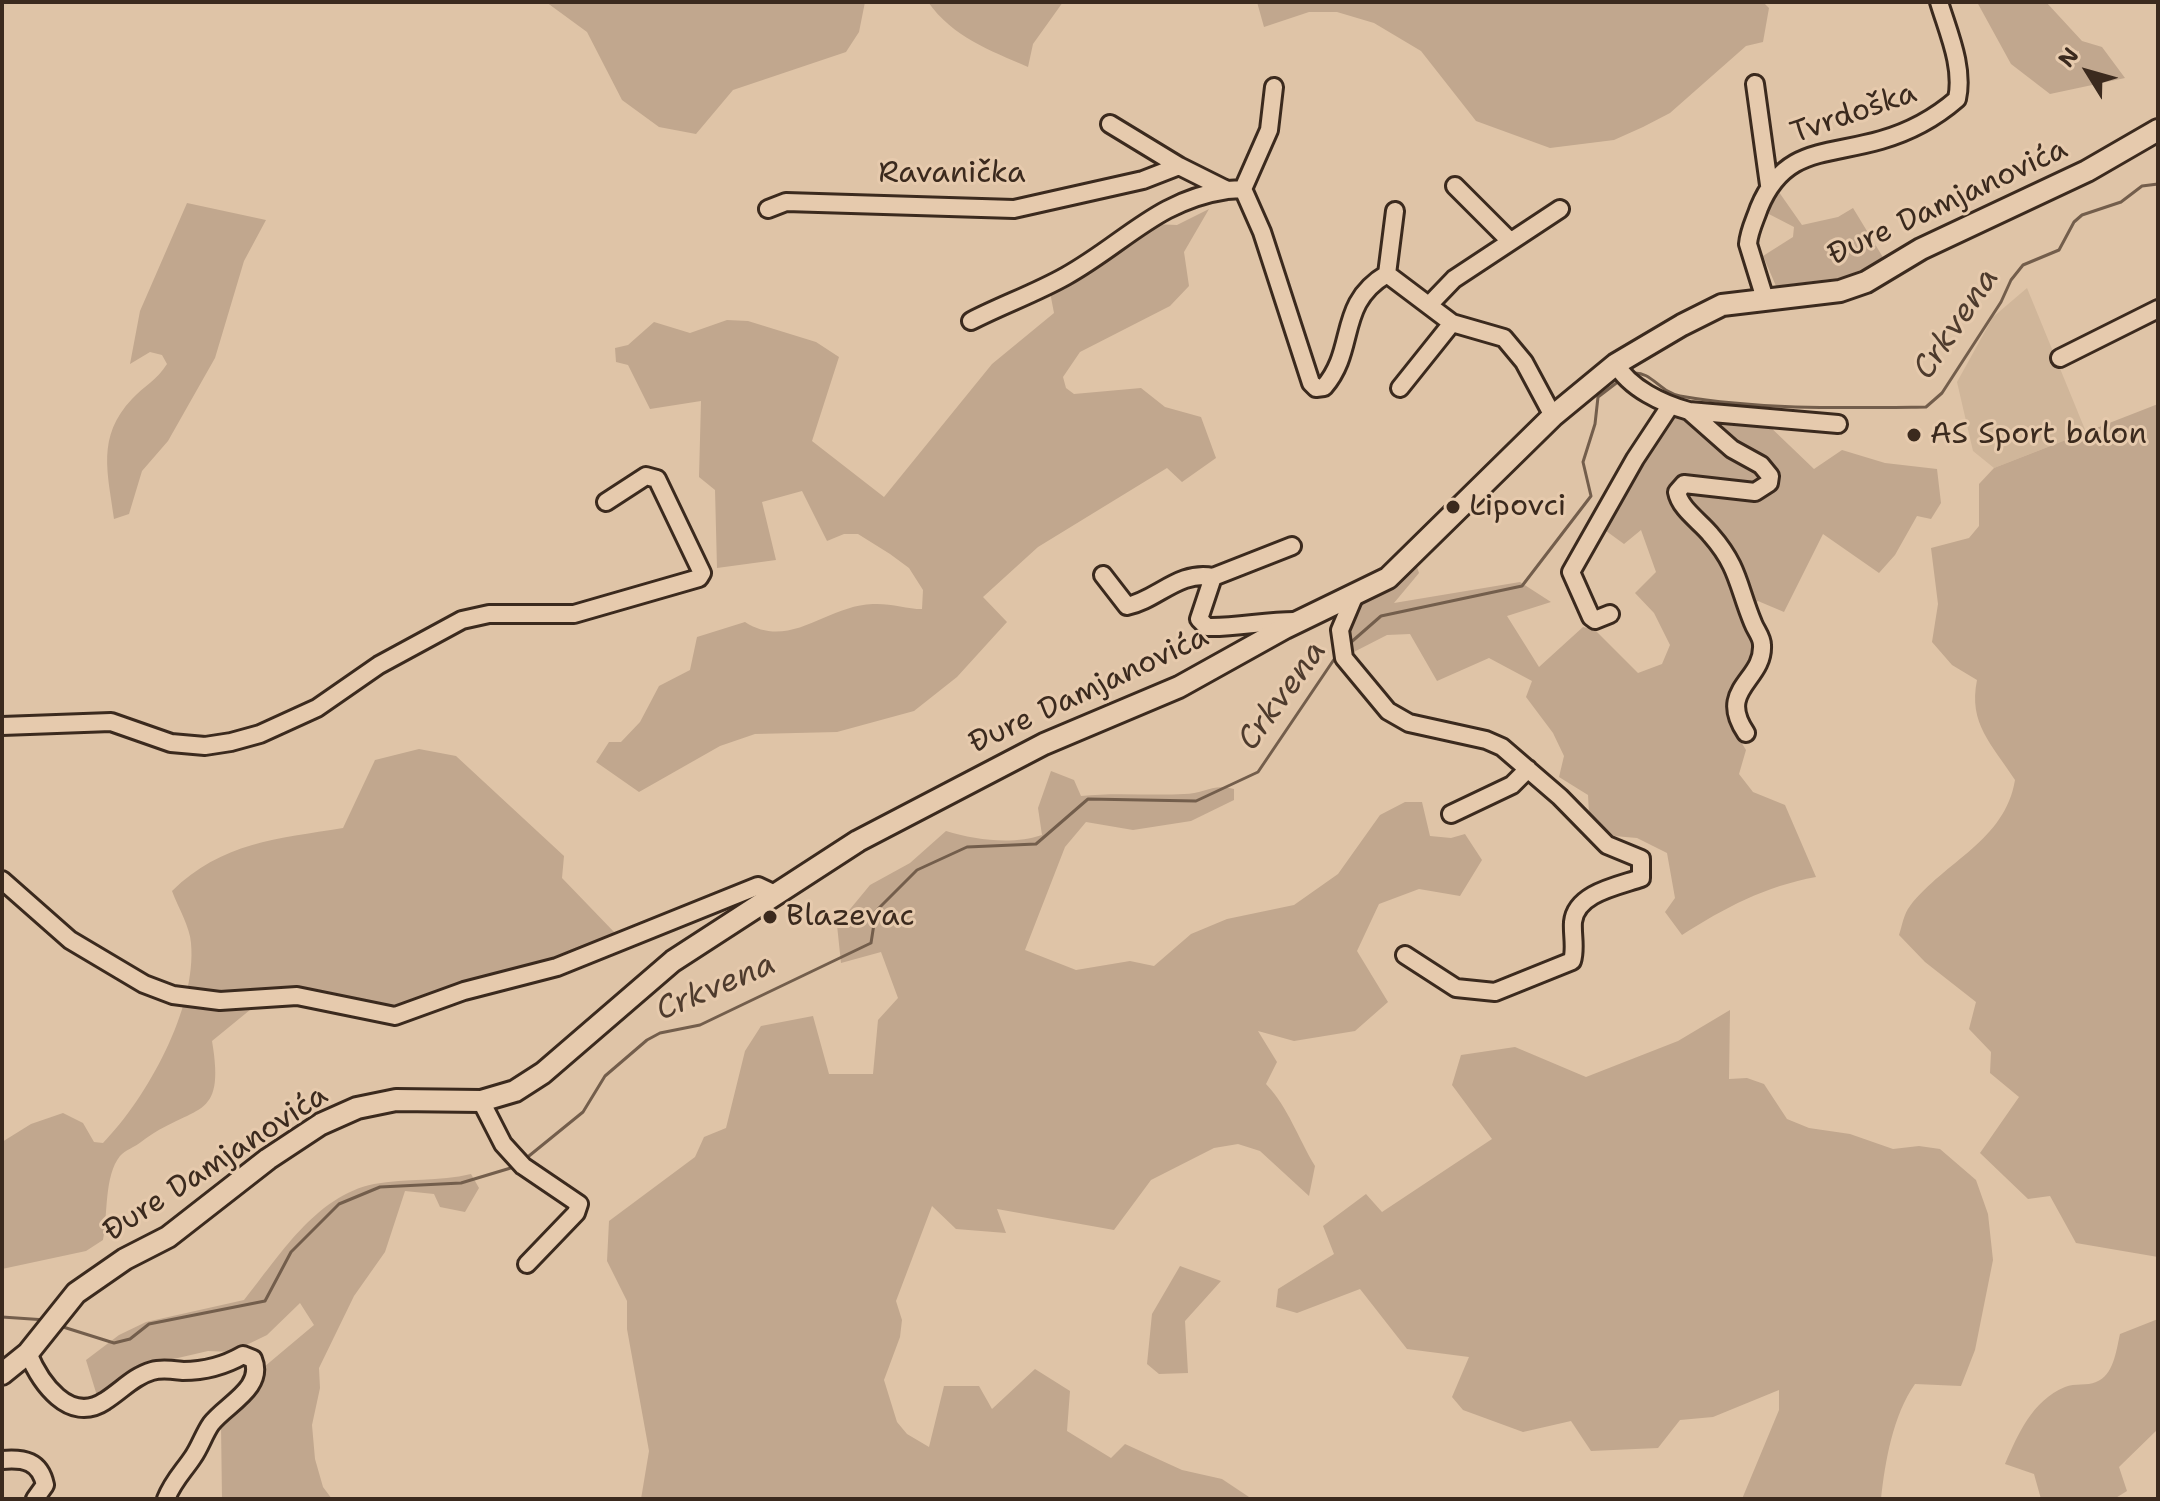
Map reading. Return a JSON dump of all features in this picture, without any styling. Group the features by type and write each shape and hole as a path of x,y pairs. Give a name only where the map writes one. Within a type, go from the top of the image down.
{"main road":[{"name":"Đure Damjanovića","path":"2,1374 28,1353 76,1293 125,1259 168,1237 268,1159 321,1124 357,1108 396,1100 481,1101 515,1091 543,1073 673,961 858,841 1044,744 1179,687 1299,621 1388,578 1408,561 1444,519 1553,416 1722,305 1829,293 1866,282 1921,249 2087,171 2158,130"}],"street":[{"name":"Tvrdoška","path":"1765,299 1748,244 1769,185 1783,169 1804,158 1879,141 1923,124 1957,99 1960,86 1939,2"},
{"name":"Tvrdoška","path":"1755,84 1769,185"},
{"path":"1235,190 1269,130 1274,87"},
{"path":"1110,124 1179,166 1235,190 1262,232 1316,388 1324,387 1339,362 1350,320 1365,288 1387,274"},
{"name":"Ravanička","path":"768,209 786,202 800,202 1014,209 1143,180 1179,166"},
{"path":"1455,186 1509,240"},
{"path":"971,321 1064,277 1165,208 1193,195 1235,190"},
{"path":"1429,305 1454,279 1560,209"},
{"path":"1387,274 1395,211"},
{"path":"1387,274 1452,323 1504,338 1524,362 1553,416"},
{"path":"2060,358 2158,309"},
{"path":"1400,388 1452,323"},
{"path":"1622,373 1670,406 1689,411 1838,424"},
{"path":"1610,614 1595,620 1591,617 1571,572 1635,459 1670,406"},
{"path":"1689,411 1732,449 1761,465 1770,476 1769,483 1755,492 1702,483 1684,484 1677,492 1684,506 1711,534 1740,578 1753,623 1762,641 1762,658 1739,689 1737,719 1746,733"},
{"path":"2,726 111,722 171,743 205,746 231,742 260,734 317,708 391,658 462,620 489,614 574,614 699,578 702,573 657,479 646,476 606,502"},
{"path":"1103,575 1127,606 1185,578 1200,574 1213,577 1292,546"},
{"path":"1213,577 1200,615 1203,625 1222,628 1268,620 1299,621"},
{"path":"1354,597 1340,630 1342,651 1388,711 1409,723 1486,740 1502,747 1582,817 1607,845 1641,859 1641,878 1608,889 1578,906 1573,927 1574,954 1566,966 1495,992 1456,988 1405,955"},
{"path":"1451,814 1512,785 1528,769"},
{"path":"2,880 70,940 144,984 173,995 220,1001 297,996 395,1016 464,991 557,967 758,886 777,895"},
{"path":"481,1101 491,1124 519,1162 580,1207 527,1264"},
{"path":"28,1353 37,1373 54,1395 80,1408 102,1403 132,1381 157,1369 201,1370 224,1365 243,1355 253,1359 254,1374 245,1392 209,1427 166,1499"},
{"path":"2,1460 29,1461 40,1470 45,1485 35,1499"}],"shaded area":[{"path":"546,2 865,2 859,32 846,52 733,90 696,134 659,127 622,100 587,32"},
{"path":"928,2 1063,2 1033,44 1028,67 960,33"},
{"path":"1257,2 1763,2 1769,8 1763,42 1746,46 1670,113 1614,140 1550,148 1476,121 1421,51 1374,23 1337,12 1309,12 1264,27"},
{"path":"1977,2 2046,2 2082,41 2102,47 2125,78 2050,94 2011,64"},
{"path":"1774,185 1802,225 1838,217 1853,208 1884,259 1845,277 1776,286 1763,256 1793,237 1794,227 1765,212"},
{"path":"187,203 266,220 244,261 215,358 168,441 142,471 129,514 114,519 107,456 109,442 121,413 167,364 162,355 150,352 130,364 140,311"},
{"path":"1209,209 1184,252 1189,286 1170,306 1080,352 1063,377 1066,388 1074,394 1141,388 1165,407 1201,417 1216,458 1182,482 1167,468 1038,547 983,597 1007,622 957,677 914,711 837,732 755,734 720,746 639,792 596,762 609,742 621,742 640,722 659,686 690,670 697,637 745,622 762,630 778,632 856,606 886,604 922,609 923,590 909,568 858,534 844,534 827,541 802,491 762,502 776,560 717,568 715,490 699,477 701,401 650,409 628,365 616,362 615,348 628,345 654,322 690,333 727,320 748,321 816,342 839,357 812,441 884,497 992,364 1054,313 1050,292 1153,224 1177,225"},
{"path":"2027,288 2086,432 1994,468 1973,451 1957,382 1993,317"},
{"path":"2158,404 2158,1257 2076,1243 2050,1196 2028,1199 1980,1153 2019,1097 1990,1073 1991,1052 1969,1029 1976,1002 1925,962 1899,935 1910,906 1987,835 1999,819 2009,801 2015,780 1990,744 1979,721 1975,695 1977,680 1952,665 1932,642 1938,604 1931,548 1969,538 1979,526 1979,484 1994,468"},
{"path":"1702,414 1765,422 1814,469 1842,450 1885,463 1937,469 1941,503 1931,519 1917,516 1895,555 1879,573 1823,534 1784,612 1758,601 1742,612 1753,633 1756,647 1750,670 1731,696 1734,726 1746,750 1739,774 1753,792 1785,805 1816,877 1746,899 1682,935 1665,912 1675,898 1667,853 1637,838 1614,836 1589,813 1588,795 1559,777 1564,756 1553,733 1526,697 1532,681 1489,658 1437,681 1410,634 1387,635 1346,656 1343,626 1368,597 1416,564 1419,573 1394,603 1520,582 1551,602 1507,616 1539,667 1583,627 1595,630 1638,673 1662,664 1670,645 1654,613 1635,593 1656,572 1641,530 1624,544 1602,528 1663,424 1674,415 1693,421"},
{"path":"419,749 456,756 564,856 562,878 615,933 552,959 489,974 393,1009 336,993 285,991 256,1005 212,1041 214,1086 210,1099 202,1108 120,1156 111,1174 103,1240 86,1251 2,1269 2,1142 31,1124 63,1113 83,1123 94,1142 103,1143 136,1102 166,1050 186,995 191,968 190,937 172,891 191,875 231,852 273,840 343,828 375,760"},
{"path":"1051,771 1074,780 1081,796 1191,794 1220,787 1234,789 1234,800 1191,821 1133,830 1086,822 1065,847 1025,950 1076,970 1130,961 1154,966 1191,934 1227,919 1294,905 1338,874 1380,815 1405,802 1422,802 1430,836 1451,838 1465,834 1482,860 1460,896 1419,889 1379,904 1357,951 1388,1002 1355,1031 1294,1041 1258,1031 1277,1062 1266,1084 1287,1113 1315,1166 1309,1196 1260,1151 1238,1144 1214,1148 1151,1180 1114,1230 997,1209 1006,1233 956,1229 932,1206 896,1301 902,1320 900,1337 884,1380 897,1422 907,1434 929,1447 944,1386 979,1386 992,1409 1035,1369 1070,1391 1067,1431 1111,1458 1125,1444 1182,1470 1222,1479 1252,1499 641,1499 649,1451 627,1329 627,1301 607,1261 609,1221 695,1157 704,1137 726,1128 745,1051 761,1026 813,1016 829,1074 873,1074 878,1020 898,998 881,952 841,963 837,925 870,885 910,863 946,831 994,840 1019,840 1042,835 1038,808"},
{"path":"1730,1010 1729,1079 1747,1078 1764,1084 1787,1119 1809,1128 1850,1134 1893,1149 1919,1146 1940,1149 1976,1180 1988,1214 1993,1260 1975,1350 1961,1386 1915,1384 1907,1396 1888,1455 1881,1499 1742,1499 1779,1410 1779,1390 1713,1417 1680,1420 1658,1448 1591,1451 1571,1421 1523,1432 1463,1410 1452,1397 1469,1357 1407,1349 1360,1289 1297,1313 1276,1307 1278,1289 1334,1254 1323,1226 1366,1194 1382,1212 1492,1139 1452,1085 1461,1055 1515,1047 1586,1077 1678,1041"},
{"path":"471,1174 479,1188 465,1212 440,1207 434,1194 405,1191 385,1252 354,1296 319,1368 320,1388 312,1425 315,1459 323,1487 332,1499 222,1499 221,1425 257,1389 264,1367 314,1325 300,1303 267,1335 232,1352 208,1351 152,1364 98,1399 86,1360 119,1335 146,1322 244,1300 300,1230 334,1201 374,1184"},
{"path":"1180,1266 1221,1281 1185,1321 1188,1373 1159,1374 1147,1364 1152,1314"},
{"path":"2158,1319 2158,1429 2119,1467 2127,1491 2114,1499 2041,1499 2034,1474 2005,1464 2028,1420 2053,1393 2102,1379 2113,1362 2120,1334"}],"waterway":[{"name":"Crkvena","path":"1633,373 1645,375 1673,394 1710,401 1803,407 1926,407 1942,393 2023,265 2059,250 2074,222 2082,215 2121,202 2142,186 2158,184"},
{"name":"Crkvena","path":"1349,644 1381,616 1522,586 1591,496 1583,462 1595,424 1598,397 1619,381"},
{"name":"Crkvena","path":"524,1160 583,1112 605,1076 647,1040 660,1033 700,1025 871,943 876,911 917,870 967,847 1036,844 1088,799 1196,801 1258,772 1337,655"},
{"name":"Crkvena","path":"60,1326 114,1343 130,1339 149,1324 265,1301 291,1252 339,1204 380,1187 461,1183 514,1167"},
{"name":"Crkvena","path":"2,1317 46,1320"}],"place":[{"name":"AS Sport balon","path":"1914,435"},
{"name":"Lipovci","path":"1453,507"},
{"name":"Blazevac","path":"770,917"}]}
